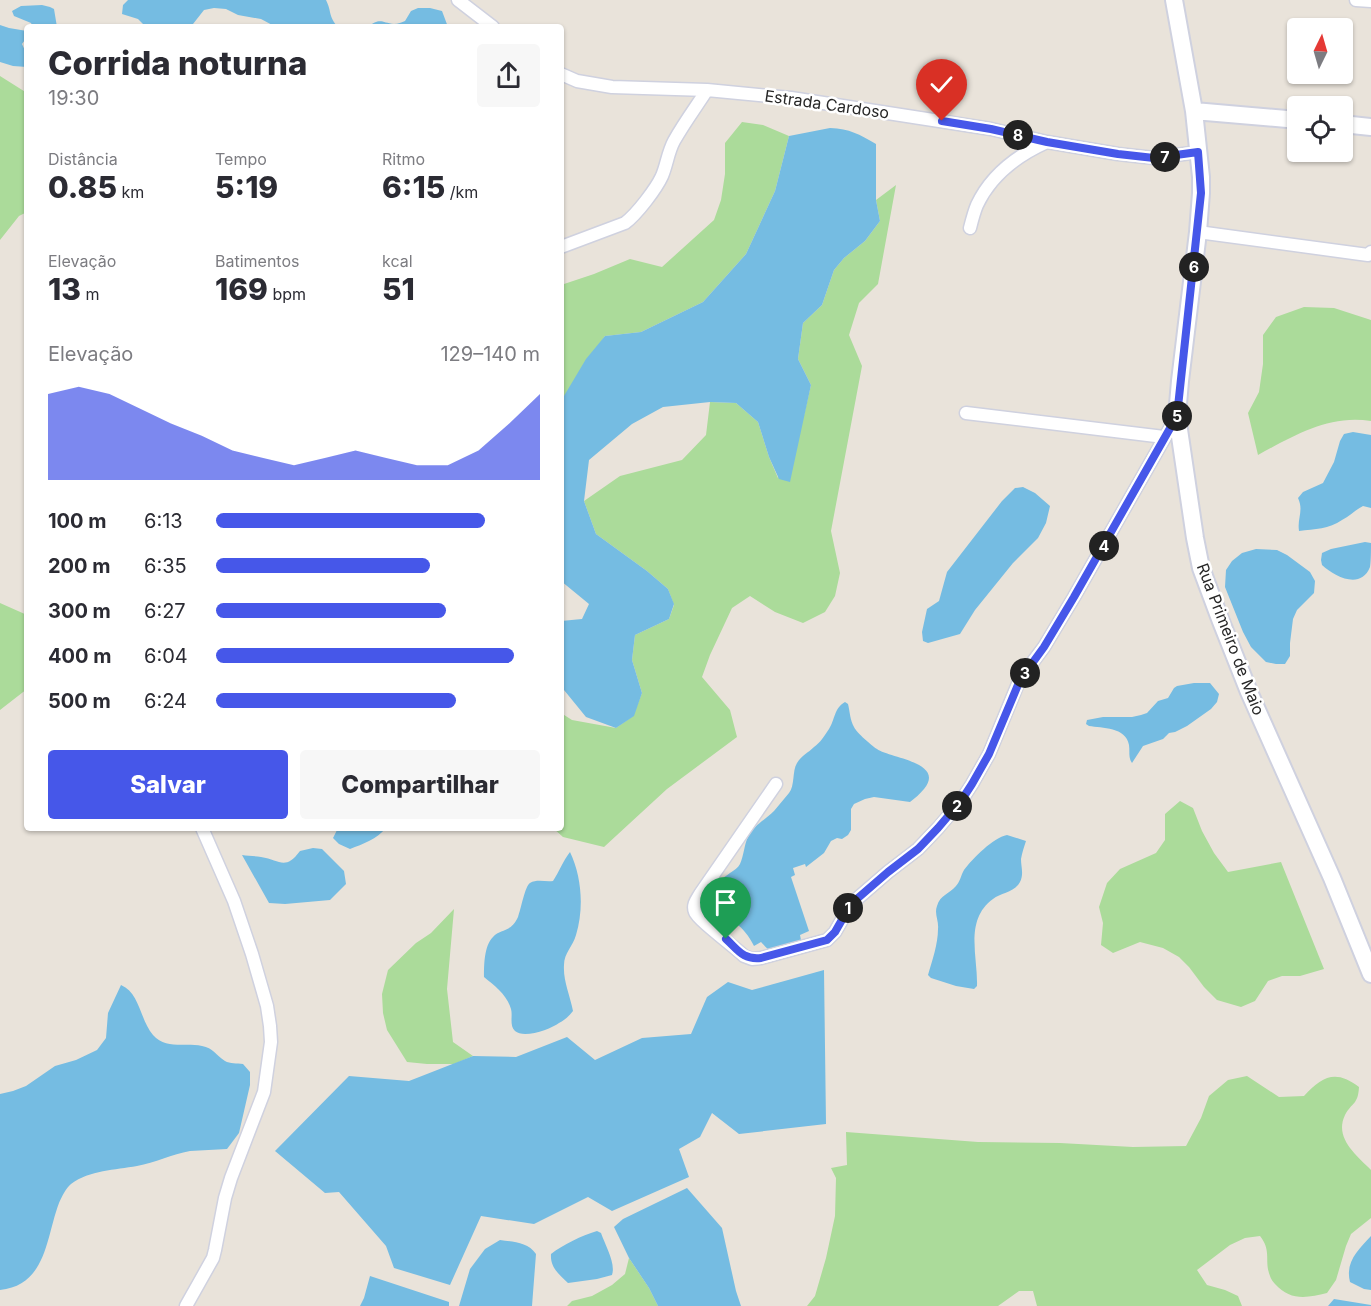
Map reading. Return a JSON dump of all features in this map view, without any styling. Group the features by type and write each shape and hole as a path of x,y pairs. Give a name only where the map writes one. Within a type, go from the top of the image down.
{"main road":[{"name":"Rua Primeiro de Maio","path":"1174,0 1194,111 1201,193 1177,416 1201,568 1245,682 1310,828 1371,974"},
{"path":"1194,111 1287,119"},
{"path":"1353,125 1371,127"}],"street":[{"path":"458,0 489,24"},
{"path":"1356,0 1371,1"},
{"name":"Estrada Cardoso","path":"564,75 577,81 612,87 707,90 791,98 991,129 1047,142 1118,154 1154,158 1198,152"},
{"path":"564,247 616,227 632,217 655,188 673,143 707,90"},
{"path":"970,228 976,206 985,189 1002,170 1032,148 1047,142"},
{"path":"1198,232 1368,255 1371,252"},
{"path":"966,413 1164,437"},
{"path":"776,784 694,904 695,913 744,956 752,959 827,940 835,932 851,904 929,839 961,801 989,754 1020,680 1044,647 1074,597 1177,416"},
{"path":"186,1306 215,1250 225,1198 264,1092 271,1042 267,1006 252,954 234,901 203,831"}],"green space":[{"path":"0,76 24,91 24,214 19,216 0,240"},
{"path":"742,122 763,125 789,136 775,191 746,254 703,302 641,332 605,336 564,397 564,284 630,259 662,267 714,220 721,200 725,174 725,143"},
{"path":"896,185 878,284 859,303 849,335 862,366 831,531 840,573 835,596 825,612 803,623 775,612 750,596 732,608 702,677 730,710 737,737 667,789 604,847 563,837 556,831 564,831 564,715 572,720 616,728 633,716 642,693 632,660 635,635 669,619 674,605 668,589 596,534 584,501 620,476 682,460 706,435 710,402 736,403 758,422 778,478 804,415 811,385 798,359 803,323 822,305 834,270 844,258 865,241 880,221 876,200"},
{"path":"1304,307 1334,308 1371,320 1371,421 1341,421 1312,428 1258,455 1248,413 1259,392 1263,364 1263,335 1276,317"},
{"path":"0,603 24,614 24,691 0,710"},
{"path":"1180,801 1193,808 1214,853 1228,872 1281,862 1324,969 1300,976 1282,976 1268,981 1255,1001 1241,1007 1217,1000 1179,957 1163,948 1140,942 1113,953 1101,945 1103,923 1099,907 1107,883 1120,869 1156,853 1165,840 1165,814"},
{"path":"454,909 447,989 453,1042 473,1056 454,1064 407,1062 387,1030 383,1013 382,994 388,970 416,943 431,933"},
{"path":"1247,1076 1279,1097 1304,1096 1317,1084 1330,1077 1343,1078 1359,1087 1356,1100 1345,1115 1342,1131 1348,1146 1371,1170 1371,1218 1351,1234 1336,1280 1327,1293 1299,1297 1281,1289 1270,1277 1266,1246 1260,1236 1245,1238 1230,1245 1197,1270 1207,1285 1238,1296 1242,1306 1037,1306 1033,1291 1019,1291 998,1306 807,1306 815,1296 835,1216 836,1178 831,1168 847,1165 846,1132 978,1142 1133,1147 1186,1146 1201,1118 1209,1096 1228,1080"},
{"path":"629,1258 658,1306 567,1306 572,1301 592,1296 612,1285 625,1274"}],"water":[{"path":"128,0 326,0 336,24 270,24 261,19 238,15 226,9 214,8 204,10 193,24 143,24 138,19 122,14 123,5"},
{"path":"42,5 54,9 56,24 32,24 14,16 12,11 21,6"},
{"path":"418,8 430,8 442,11 447,24 394,24 405,21 411,11"},
{"path":"381,21 394,24 372,24"},
{"path":"0,25 24,30 22,44 24,67 0,62"},
{"path":"830,128 854,133 876,144 876,200 880,221 865,241 844,258 834,270 822,305 803,323 798,359 811,385 790,482 779,479 758,422 736,403 710,402 663,407 632,424 589,460 584,501 596,534 668,589 674,604 669,619 635,635 632,660 642,693 634,716 616,728 586,717 564,690 564,621 582,619 589,604 564,583 564,396 586,359 605,336 641,332 703,302 746,254 775,191 789,136"},
{"path":"1353,432 1371,435 1371,508 1363,506 1348,517 1327,527 1299,531 1298,498 1303,492 1323,483 1334,462 1344,434"},
{"path":"1023,487 1035,493 1050,506 1046,523 1038,538 1013,563 975,610 960,634 928,643 923,641 922,632 927,609 939,601 947,572 1002,501 1015,488"},
{"path":"1365,542 1371,543 1370,567 1361,578 1354,580 1341,577 1322,565 1322,553"},
{"path":"1256,549 1277,550 1287,555 1310,572 1315,581 1314,593 1297,610 1293,619 1290,656 1285,664 1266,662 1251,647 1225,587 1226,570 1232,561 1242,553"},
{"path":"1210,683 1219,694 1217,702 1187,726 1169,733 1163,739 1143,746 1132,763 1129,745 1123,735 1113,730 1086,724 1087,720 1103,717 1132,717 1147,713 1158,701 1168,698 1177,686"},
{"path":"845,702 848,704 854,727 864,739 883,752 922,767 928,773 929,780 922,791 910,802 874,797 854,804 851,809 851,830 848,835 831,841 824,853 806,867 805,864 793,868 795,875 791,877 809,931 800,935 801,940 780,949 768,949 761,942 754,946 736,923 708,911 711,894 720,881 739,865 750,833 774,811 789,793 797,763 822,739 831,726 839,707"},
{"path":"336,831 383,831 365,843 350,849 333,838"},
{"path":"1007,835 1026,841 1021,859 1022,876 1018,885 993,899 978,917 974,940 977,986 974,989 956,986 931,978 928,975 937,941 936,909 938,902 953,889 964,870 978,854 996,840"},
{"path":"313,848 322,849 344,871 346,884 330,900 269,903 242,855 282,863 290,861 300,851"},
{"path":"570,852 577,872 581,904 579,925 565,957 564,965 573,1011 550,1028 531,1034 519,1033 512,1026 511,1009 507,999 484,977 486,950 493,937 515,922 528,885 535,881 553,881"},
{"path":"824,970 826,1124 739,1134 712,1113 700,1137 679,1149 689,1177 612,1211 588,1197 534,1224 481,1216 450,1285 394,1268 386,1246 339,1192 325,1193 275,1151 349,1076 409,1081 473,1056 516,1057 567,1037 595,1060 642,1038 691,1034 707,997 728,982 752,990"},
{"path":"121,985 132,994 149,1029 158,1040 170,1044 206,1047 227,1062 243,1064 250,1072 250,1085 239,1133 227,1149 183,1152 144,1165 103,1171 78,1179 66,1190 59,1203 47,1244 36,1269 27,1279 15,1286 0,1290 0,1094 26,1086 55,1066 76,1060 97,1050 106,1038 108,1013"},
{"path":"687,1188 722,1228 741,1306 658,1306 629,1258 614,1227 623,1219"},
{"path":"597,1231 601,1233 610,1254 613,1265 612,1275 568,1283 558,1274 551,1254"},
{"path":"1371,1236 1371,1290 1350,1282 1349,1268 1354,1257"},
{"path":"500,1240 525,1245 536,1254 532,1306 459,1306 470,1269 485,1249"},
{"path":"370,1276 449,1302 449,1306 360,1306"},
{"path":"1334,1299 1371,1305 1371,1306 1328,1306"}],"route":[{"path":"726,939 744,956 752,959 827,940 835,932 851,904 929,839 961,801 972,784 989,754 1020,680 1044,647 1074,597 1177,416 1198,232 1201,193 1198,152 1154,158 1118,154 942,121"}]}
